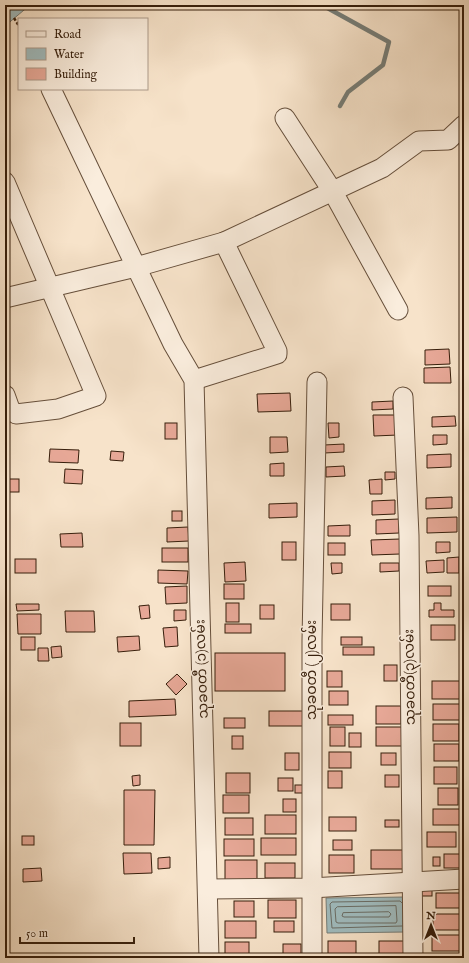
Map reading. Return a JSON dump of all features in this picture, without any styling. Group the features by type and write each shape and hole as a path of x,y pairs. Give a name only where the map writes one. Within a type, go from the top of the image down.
{"street":[{"path":"51,90 173,344 194,380 276,354 277,351 224,242"},
{"path":"285,118 333,192 398,310"},
{"path":"5,298 136,267 224,242 382,168 419,141 448,140 464,125"},
{"path":"5,182 96,396 58,408 16,414 10,408 5,395"},
{"name":"သုခဝတီ (၁)လမ်း","path":"194,380 209,958"},
{"name":"သုခဝတီ (၂)လမ်း","path":"312,958 312,641 317,382"},
{"name":"သုခဝတီ(၃)လမ်း","path":"402,397 409,536 413,958"},
{"path":"208,888 311,888 464,879"}],"path":[{"path":"14,18 18,24"}],"water":[{"path":"5,5 30,5 5,26"},
{"path":"406,897 406,932 327,933 326,898"}],"building":[{"path":"449,349 450,364 425,365 425,350"},
{"path":"450,367 451,383 424,383 424,368"},
{"path":"290,393 291,411 258,412 257,394"},
{"path":"393,401 393,409 372,410 372,402"},
{"path":"373,415 397,415 398,435 374,436"},
{"path":"455,416 456,426 432,427 432,417"},
{"path":"165,423 177,423 177,439 165,439"},
{"path":"328,423 339,423 339,437 329,438"},
{"path":"433,435 447,435 447,444 433,445"},
{"path":"270,437 287,437 288,452 270,453"},
{"path":"344,444 344,452 324,453 324,445"},
{"path":"50,449 79,450 78,463 49,462"},
{"path":"111,451 124,452 123,461 110,460"},
{"path":"451,454 451,467 427,468 427,455"},
{"path":"284,463 284,476 270,476 270,464"},
{"path":"344,466 345,476 326,477 326,467"},
{"path":"65,469 83,470 82,484 64,483"},
{"path":"385,472 395,472 395,479 385,480"},
{"path":"5,479 19,479 19,492 5,492"},
{"path":"382,479 382,494 370,494 369,480"},
{"path":"452,497 452,508 426,509 426,498"},
{"path":"395,500 395,514 372,515 372,501"},
{"path":"297,503 297,517 269,518 269,504"},
{"path":"172,511 182,511 182,521 172,521"},
{"path":"457,517 457,532 427,533 427,518"},
{"path":"399,519 399,533 376,534 376,520"},
{"path":"350,525 350,536 328,536 328,526"},
{"path":"188,527 189,541 167,542 167,528"},
{"path":"82,533 83,547 61,547 60,534"},
{"path":"400,539 400,554 372,555 371,540"},
{"path":"282,542 296,542 296,560 282,560"},
{"path":"436,542 450,542 450,552 436,553"},
{"path":"328,543 345,543 345,555 328,555"},
{"path":"162,548 188,548 188,562 162,562"},
{"path":"459,557 459,573 447,573 447,558"},
{"path":"15,559 36,559 36,573 15,573"},
{"path":"444,560 444,572 427,573 426,561"},
{"path":"245,562 246,581 225,582 224,563"},
{"path":"331,563 342,563 342,573 332,574"},
{"path":"380,563 399,563 399,571 380,572"},
{"path":"158,570 188,571 187,584 158,583"},
{"path":"224,584 244,584 244,599 224,599"},
{"path":"187,586 187,603 166,604 165,587"},
{"path":"428,586 451,586 451,596 428,596"},
{"path":"226,603 239,603 239,622 226,622"},
{"path":"434,603 441,603 441,610 454,610 454,617 429,617 429,610 434,610"},
{"path":"16,604 39,604 39,610 17,611"},
{"path":"331,604 350,604 350,620 331,620"},
{"path":"149,605 150,618 141,619 139,606"},
{"path":"260,605 274,605 274,619 260,619"},
{"path":"174,610 186,610 186,620 174,621"},
{"path":"65,611 94,611 95,632 66,632"},
{"path":"17,614 41,614 41,634 18,634"},
{"path":"225,624 251,624 251,633 225,633"},
{"path":"431,625 455,625 455,640 431,640"},
{"path":"177,627 178,646 165,647 163,628"},
{"path":"139,636 140,650 118,652 117,637"},
{"path":"21,637 35,637 35,650 21,650"},
{"path":"341,637 362,637 362,645 341,645"},
{"path":"61,646 62,657 52,658 51,647"},
{"path":"343,647 374,647 374,655 343,655"},
{"path":"38,648 48,648 49,661 38,661"},
{"path":"215,653 285,653 285,691 215,691"},
{"path":"384,665 397,665 397,681 384,681"},
{"path":"327,671 342,671 342,687 327,687"},
{"path":"177,674 187,684 176,695 166,684"},
{"path":"432,681 461,681 461,699 432,699"},
{"path":"329,691 348,691 348,705 329,705"},
{"path":"175,699 176,715 129,717 129,701"},
{"path":"433,704 461,704 461,720 433,720"},
{"path":"376,706 401,706 401,724 376,724"},
{"path":"269,711 309,711 309,726 269,726"},
{"path":"328,715 353,715 353,725 328,725"},
{"path":"224,718 245,718 245,728 224,728"},
{"path":"120,723 141,723 141,746 120,746"},
{"path":"433,724 459,724 459,741 433,741"},
{"path":"330,727 345,727 345,746 330,746"},
{"path":"376,727 403,727 403,746 376,746"},
{"path":"349,733 361,733 361,747 349,747"},
{"path":"232,736 243,736 243,749 232,749"},
{"path":"434,744 459,744 459,761 434,761"},
{"path":"329,752 351,752 351,768 329,768"},
{"path":"285,753 299,753 299,770 285,770"},
{"path":"381,753 396,753 396,765 381,765"},
{"path":"434,767 457,767 457,784 434,784"},
{"path":"328,771 342,771 342,788 328,788"},
{"path":"226,773 250,773 250,793 226,793"},
{"path":"140,775 140,785 133,786 132,776"},
{"path":"385,775 399,775 399,787 385,787"},
{"path":"278,778 293,778 293,791 278,791"},
{"path":"295,785 309,785 309,793 295,793"},
{"path":"438,788 458,788 458,805 438,805"},
{"path":"124,790 155,790 154,845 124,845"},
{"path":"223,795 249,795 249,813 223,813"},
{"path":"283,799 296,799 296,812 283,812"},
{"path":"433,809 462,809 462,825 433,825"},
{"path":"265,815 296,815 296,834 265,834"},
{"path":"329,817 356,817 356,831 329,831"},
{"path":"225,818 253,818 253,835 225,835"},
{"path":"385,820 399,820 399,827 385,827"},
{"path":"427,832 456,832 456,847 427,847"},
{"path":"22,836 34,836 34,845 22,845"},
{"path":"261,838 296,838 296,855 261,855"},
{"path":"224,839 254,839 254,856 224,856"},
{"path":"333,840 352,840 352,850 333,850"},
{"path":"371,850 406,850 406,869 371,869"},
{"path":"123,853 151,853 152,873 124,874"},
{"path":"444,854 464,854 464,868 444,868"},
{"path":"329,855 354,855 354,873 329,873"},
{"path":"170,857 170,868 158,869 158,858"},
{"path":"433,857 440,857 440,866 433,866"},
{"path":"225,860 257,860 257,880 225,880"},
{"path":"265,863 295,863 295,878 265,878"},
{"path":"41,868 42,881 23,882 23,869"},
{"path":"419,884 432,884 432,896 419,896"},
{"path":"436,893 462,893 462,908 436,908"},
{"path":"268,900 296,900 296,918 268,918"},
{"path":"234,901 254,901 254,917 234,917"},
{"path":"433,914 464,914 464,930 433,930"},
{"path":"225,921 256,921 256,938 225,938"},
{"path":"274,921 294,921 294,932 274,932"},
{"path":"432,935 464,935 464,951 432,951"},
{"path":"328,941 356,941 356,955 328,955"},
{"path":"379,941 406,941 406,955 379,955"},
{"path":"225,942 249,942 249,958 225,958"},
{"path":"283,944 301,944 301,958 283,958"},
{"path":"459,957 459,958 432,958"}],"waterway":[{"path":"322,5 389,42 383,65 348,92 340,106"}]}
